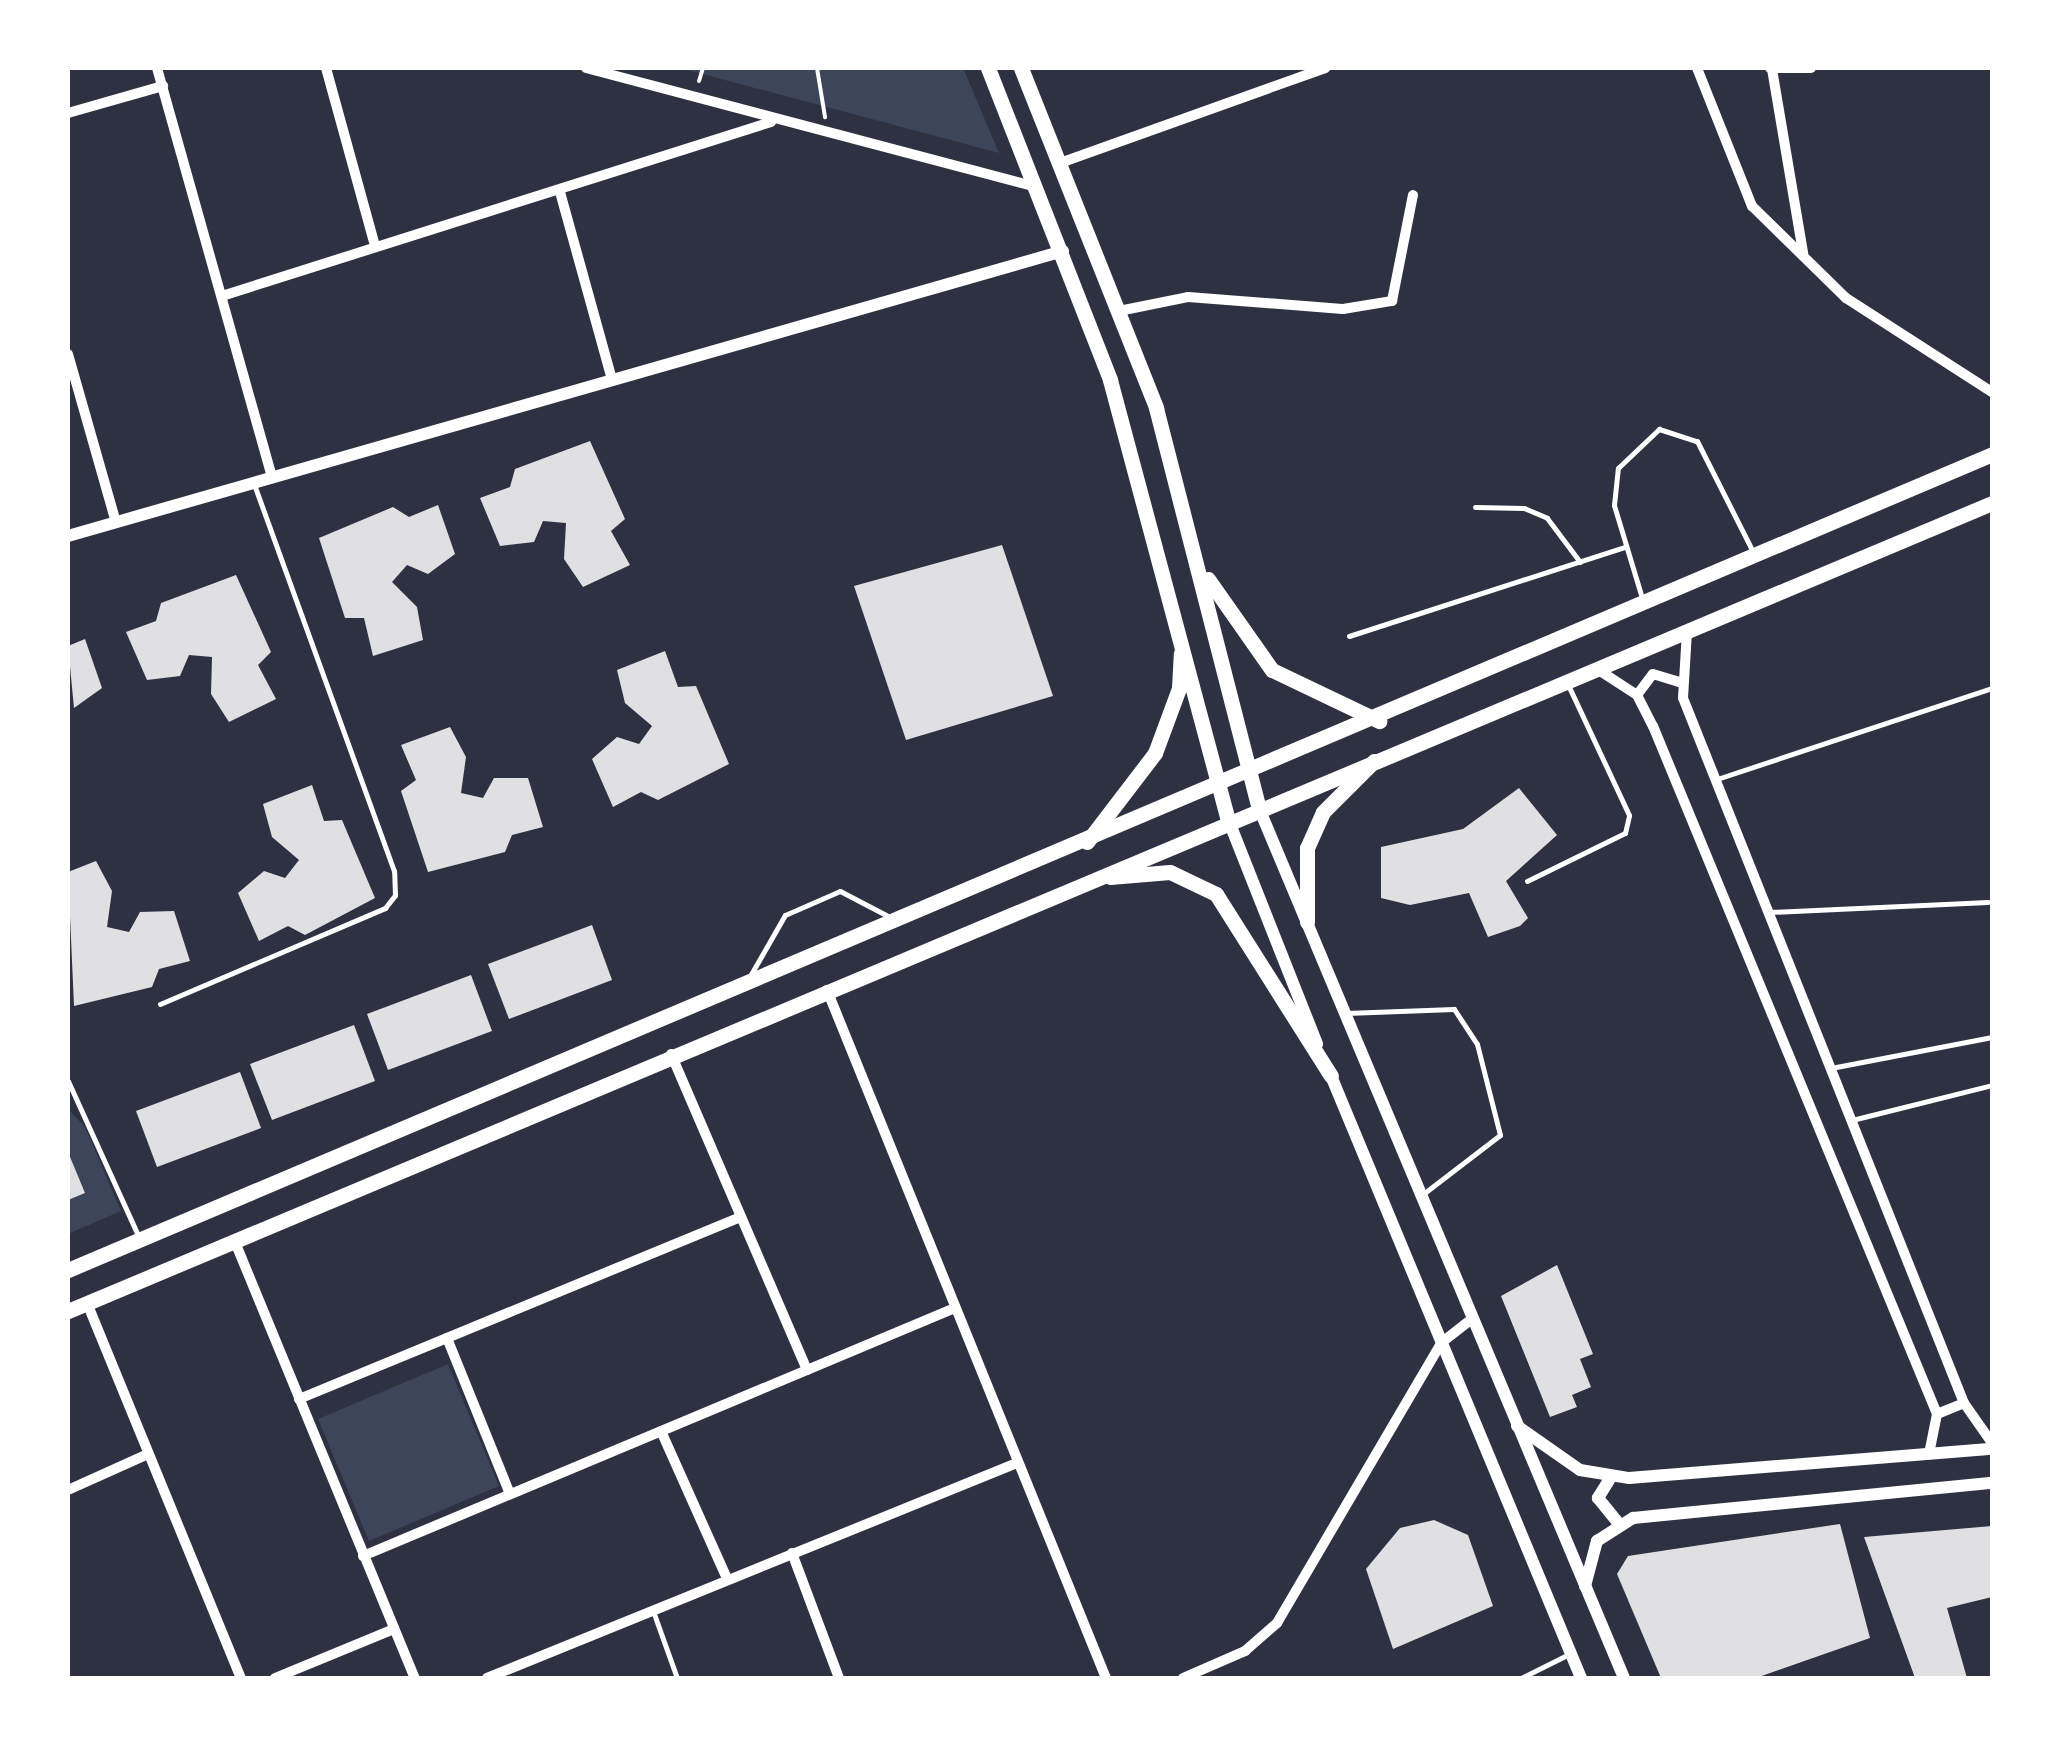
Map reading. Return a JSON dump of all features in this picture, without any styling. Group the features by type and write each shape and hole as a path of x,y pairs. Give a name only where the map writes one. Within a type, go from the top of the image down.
{"main road":[{"path":"988,68 1063,251 1110,380 1228,819"},
{"path":"1021,68 1119,311 1199,566 1258,806"},
{"path":"68,1270 1250,776 1992,454"},
{"path":"68,1311 671,1054 1101,877 1258,806 1992,504"},
{"path":"1199,566 1272,670 1379,720"},
{"path":"1084,846 1154,752 1179,688 1182,639"},
{"path":"1307,922 1307,848 1323,812 1380,756"},
{"path":"1101,877 1170,872 1216,894 1331,1076"}],"street":[{"path":"158,68 272,476"},
{"path":"326,68 374,242"},
{"path":"586,68 772,122 1038,188"},
{"path":"1060,162 1325,68"},
{"path":"1697,68 1752,206 1846,298 1992,392"},
{"path":"1804,254 1771,68 1811,68"},
{"path":"68,113 162,86"},
{"path":"222,296 374,242 560,192 772,122"},
{"path":"560,192 612,376"},
{"path":"1119,311 1188,297 1343,308 1392,301 1412,195"},
{"path":"68,536 612,376 1063,251"},
{"path":"68,354 116,522"},
{"path":"1506,1413 1552,1457 1611,1477 1992,1446 1964,1403 1679,682 1687,631"},
{"path":"1596,668 1636,695 1937,1414 1929,1454"},
{"path":"1636,695 1653,674 1679,682"},
{"path":"1258,806 1423,1194 1506,1413 1624,1678"},
{"path":"1228,819 1581,1678"},
{"path":"827,990 1106,1678"},
{"path":"671,1054 806,1370"},
{"path":"299,1399 741,1217"},
{"path":"234,1242 415,1678"},
{"path":"87,1304 241,1678"},
{"path":"363,1556 955,1308"},
{"path":"1183,1678 1245,1650 1277,1623 1441,1343 1470,1320"},
{"path":"447,1338 510,1494"},
{"path":"1937,1414 1964,1403"},
{"path":"661,1431 726,1576"},
{"path":"68,1490 146,1455"},
{"path":"486,1678 726,1576 1017,1462"},
{"path":"1611,1477 1598,1498 1618,1523"},
{"path":"1586,1594 1596,1540 1618,1523 1992,1483"},
{"path":"792,1552 839,1678"},
{"path":"275,1678 394,1629"}],"lane":[{"path":"1644,606 1614,505 1618,468 1659,429 1676,428 1697,442 1756,557"},
{"path":"160,1004 385,908 395,895 394,870 253,482"},
{"path":"1474,507 1524,508 1547,518 1580,562"},
{"path":"1349,636 1625,547"},
{"path":"1527,881 1625,834 1629,815 1566,680"},
{"path":"1717,779 1992,688"},
{"path":"745,984 785,915 840,892 899,922"},
{"path":"1770,912 1988,902"},
{"path":"1346,1013 1454,1009 1477,1044 1500,1136 1423,1194"},
{"path":"1831,1068 1992,1037"},
{"path":"68,1081 139,1238"},
{"path":"1852,1120 1992,1085"},
{"path":"652,1608 678,1678"},
{"path":"1521,1678 1570,1654"}],"path":[{"path":"817,68 825,135"}],"shaded area":[{"path":"680,68 963,68 999,153"},
{"path":"68,1109 85,1127 121,1211 68,1234"},
{"path":"448,1364 499,1486 369,1541 318,1419"}],"building":[{"path":"590,441 625,519 611,531 630,565 583,587 564,559 566,523 543,521 534,542 500,546 480,498 510,487 515,469"},
{"path":"438,505 455,554 428,574 407,565 392,582 417,607 423,640 373,656 364,618 345,618 319,538 393,507 409,517"},
{"path":"1002,545 1053,696 906,740 854,586"},
{"path":"236,575 271,652 258,665 276,699 229,722 211,694 212,657 189,655 180,676 147,680 126,632 156,621 161,603"},
{"path":"85,639 102,688 74,708 68,646"},
{"path":"665,651 678,687 696,686 729,764 658,800 641,792 613,807 592,759 617,737 639,744 652,726 625,703 617,670"},
{"path":"450,727 466,757 461,793 483,798 494,778 528,778 543,827 512,835 505,852 428,872 401,791 416,780 401,745"},
{"path":"312,785 324,821 342,820 375,898 305,935 288,926 259,941 238,893 264,871 285,878 299,860 272,837 263,804"},
{"path":"1519,788 1557,835 1506,881 1528,918 1520,926 1488,937 1469,893 1410,905 1381,898 1381,847 1463,829"},
{"path":"96,861 112,891 107,927 129,932 140,912 174,911 190,961 159,969 152,987 74,1006 68,872"},
{"path":"592,925 612,980 509,1019 488,964"},
{"path":"471,975 492,1031 388,1070 367,1014"},
{"path":"354,1025 375,1081 272,1120 250,1064"},
{"path":"240,1072 261,1128 157,1167 136,1111"},
{"path":"68,1152 85,1193 68,1200"},
{"path":"1557,1265 1593,1354 1580,1359 1591,1387 1572,1395 1577,1407 1550,1417 1501,1296"},
{"path":"1434,1520 1468,1535 1493,1606 1393,1649 1366,1569 1400,1528"},
{"path":"1840,1524 1870,1638 1756,1678 1661,1678 1617,1574 1628,1556"},
{"path":"1992,1526 1992,1597 1947,1608 1967,1678 1915,1678 1864,1537"}]}
